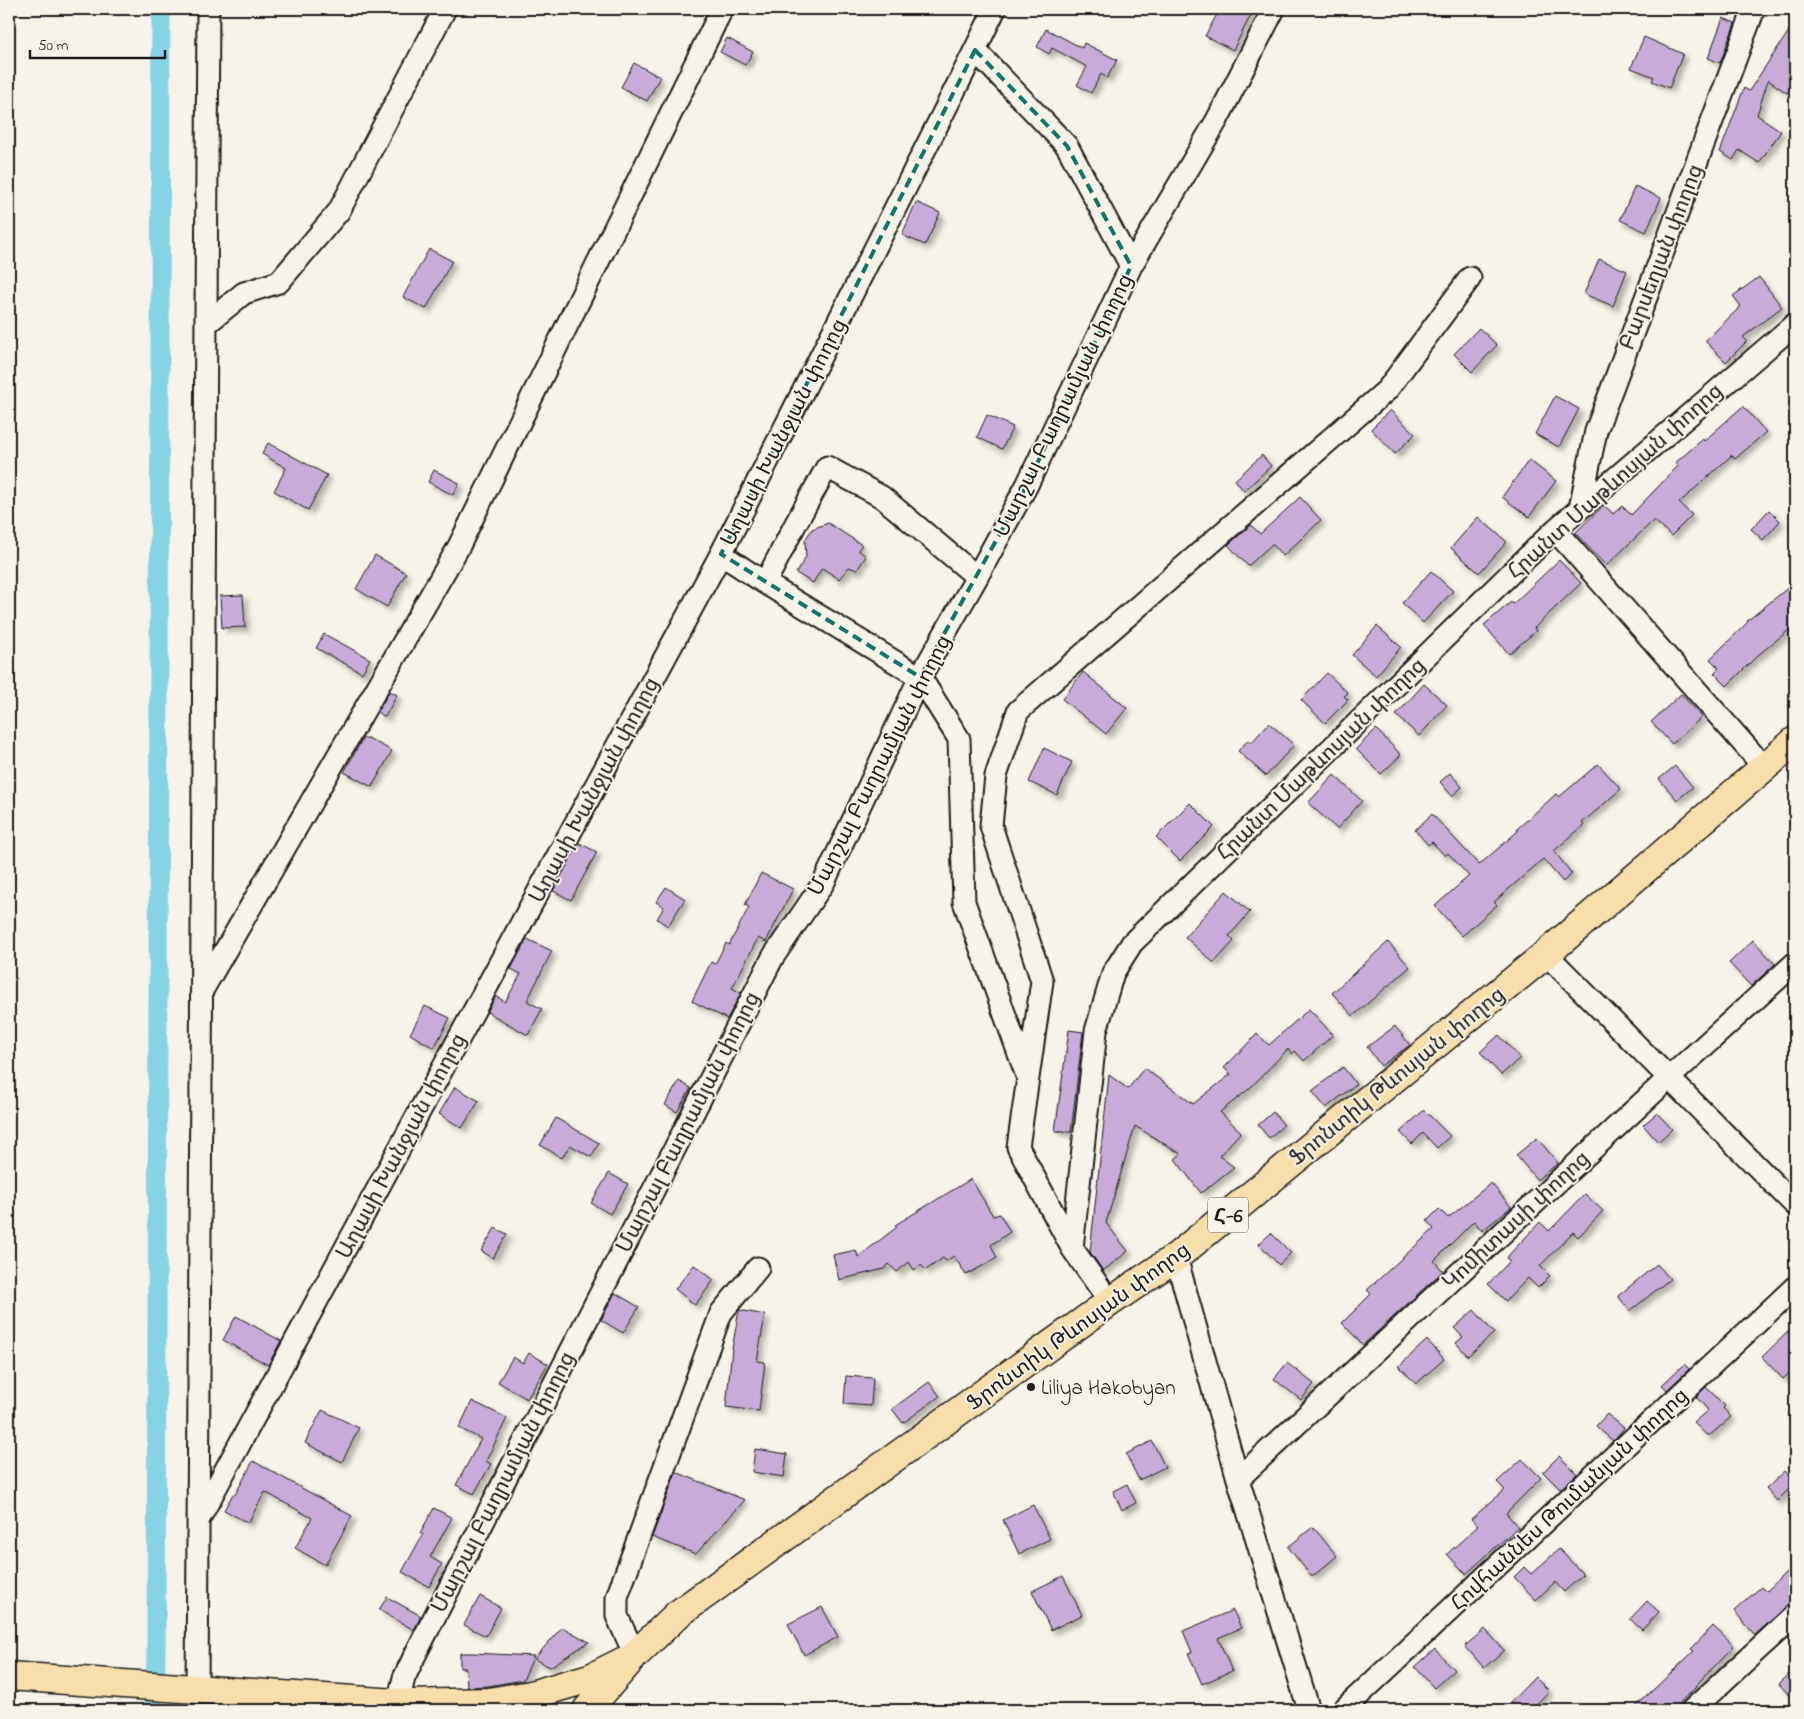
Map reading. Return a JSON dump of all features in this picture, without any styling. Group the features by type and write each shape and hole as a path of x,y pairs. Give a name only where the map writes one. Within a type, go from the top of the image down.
{"main road":[{"name":"Ֆրոնտիկ Թևոսյան փողոց","path":"587,1710 635,1655 678,1614 1110,1302 1176,1257 1546,954 1795,741"},
{"path":"410,1706 489,1702 531,1695 590,1678 635,1655"},
{"path":"9,1676 190,1688 410,1706 436,1710"}],"street":[{"path":"190,1688 198,1522 208,9"},
{"path":"206,324 244,293 279,282 339,211 444,9"},
{"path":"201,991 458,548 722,9"},
{"path":"974,50 995,9"},
{"path":"1131,266 1217,120 1274,9"},
{"name":"Բարսեղյան փողոց","path":"1580,508 1596,431 1754,9"},
{"name":"Մարշալ Բաղրամյան փողոց","path":"410,1706 404,1678 415,1655 768,966 824,882 920,677 1027,485 1131,266 1067,146 974,50"},
{"name":"Աղասի Խանջյան փողոց","path":"198,1522 721,554 974,50"},
{"path":"1110,1302 1072,1248 1018,1147 1042,981 991,826 996,776 1018,711 1387,390 1470,278"},
{"name":"Հրանտ Մաթևոսյան փողոց","path":"1072,1248 1096,1031 1114,973 1132,943 1555,530 1795,324"},
{"path":"765,584 794,525 827,467 882,497 977,577"},
{"path":"1555,530 1764,767"},
{"path":"721,554 765,584 920,677 959,739 964,902 1028,1080"},
{"path":"1546,954 1795,1205"},
{"name":"Կոմիտասի փողոց","path":"1238,1479 1795,963"},
{"path":"1176,1257 1238,1479 1309,1710"},
{"path":"635,1655 617,1616 617,1597 721,1313 758,1268"},
{"name":"Հովհաննես Թումանյան փողոց","path":"1343,1710 1795,1287"},
{"path":"1692,1710 1795,1614"}],"highlighted area":[{"path":"975,50 1067,146 1131,266 1027,485 920,677 721,554"}],"building":[{"path":"1220,9 1254,9 1233,50 1205,36"},
{"path":"1723,18 1735,23 1720,63 1708,58"},
{"path":"1795,22 1795,82 1787,93 1768,80 1757,115 1781,131 1759,163 1739,150 1733,160 1720,152 1744,88 1749,91"},
{"path":"1046,29 1082,48 1084,43 1117,60 1107,78 1101,74 1091,93 1077,85 1087,67 1052,48 1049,54 1037,47"},
{"path":"1644,37 1683,54 1669,88 1652,81 1654,77 1631,68"},
{"path":"727,38 753,52 745,65 720,52"},
{"path":"634,63 660,77 647,101 621,87"},
{"path":"1635,186 1661,198 1646,232 1620,220"},
{"path":"916,202 940,213 925,245 902,235"},
{"path":"429,249 452,261 426,309 403,297"},
{"path":"1599,259 1627,271 1613,306 1584,294"},
{"path":"1759,277 1782,307 1743,337 1747,341 1726,362 1705,341 1741,306 1733,296"},
{"path":"1479,328 1497,345 1472,372 1454,354"},
{"path":"1555,396 1579,409 1559,447 1535,434"},
{"path":"1743,406 1766,432 1735,459 1732,455 1679,503 1692,515 1671,536 1654,520 1606,566 1575,533 1604,505 1613,514 1622,506 1631,515 1678,466 1675,463 1703,439 1704,441"},
{"path":"1390,410 1415,434 1395,454 1371,429"},
{"path":"987,415 1013,427 1002,449 977,437"},
{"path":"268,443 327,475 308,510 274,491 286,468 262,454"},
{"path":"1262,455 1271,466 1244,491 1235,480"},
{"path":"1529,460 1556,481 1529,517 1502,497"},
{"path":"434,470 459,483 453,495 428,482"},
{"path":"1300,497 1321,520 1283,556 1272,544 1248,566 1228,545 1251,525 1260,534"},
{"path":"1769,510 1780,521 1763,540 1751,529"},
{"path":"1478,517 1507,542 1479,573 1451,548"},
{"path":"828,523 862,545 858,550 866,556 857,570 849,567 839,579 822,568 813,583 796,573 806,557 805,540 812,529"},
{"path":"375,555 406,573 387,607 356,589"},
{"path":"1559,560 1581,583 1534,628 1536,631 1509,654 1484,625 1511,602 1513,604"},
{"path":"1431,571 1453,591 1423,623 1402,603"},
{"path":"1795,582 1795,625 1757,656 1727,686 1714,673 1719,668 1710,659 1747,621"},
{"path":"243,595 245,627 222,628 220,596"},
{"path":"1377,626 1401,647 1376,676 1352,655"},
{"path":"324,634 370,659 362,673 316,648"},
{"path":"1083,672 1127,708 1106,734 1062,699"},
{"path":"1327,673 1348,693 1344,696 1348,700 1325,723 1301,700"},
{"path":"1424,684 1447,705 1419,736 1396,715"},
{"path":"390,691 397,695 385,717 377,712"},
{"path":"1681,694 1702,717 1672,744 1651,722"},
{"path":"1269,723 1294,745 1266,776 1238,751 1248,740 1251,743"},
{"path":"1376,729 1401,755 1381,774 1356,749"},
{"path":"363,738 368,738 392,751 372,787 344,772"},
{"path":"1044,748 1072,762 1057,795 1029,782"},
{"path":"1598,764 1621,789 1582,823 1584,825 1554,851 1572,874 1563,882 1543,859 1494,902 1497,905 1462,936 1435,906 1469,876 1448,853 1445,856 1432,842 1428,845 1415,830 1432,814 1479,865 1556,794 1559,797"},
{"path":"1675,766 1693,787 1677,800 1659,779"},
{"path":"1450,773 1462,787 1452,796 1440,782"},
{"path":"1334,775 1362,801 1337,829 1308,803"},
{"path":"1190,803 1214,827 1180,861 1156,837"},
{"path":"579,843 597,852 571,900 553,891"},
{"path":"761,873 793,889 766,942 758,938 732,988 741,993 727,1019 692,1001 711,962 715,964 726,943 729,945 749,907 745,905"},
{"path":"666,887 685,899 668,926 657,919 664,907 656,902"},
{"path":"1226,891 1250,912 1229,936 1234,941 1214,963 1185,937"},
{"path":"527,939 552,951 527,1001 542,1009 528,1035 487,1012 496,996 505,1002 521,974 511,969"},
{"path":"1753,940 1775,964 1751,986 1729,963"},
{"path":"1388,942 1410,967 1353,1016 1332,993"},
{"path":"425,1006 450,1018 434,1048 410,1034"},
{"path":"1309,1009 1333,1035 1304,1061 1295,1051 1292,1054 1288,1049 1249,1089 1220,1112 1241,1132 1219,1156 1234,1167 1201,1193 1175,1159 1181,1154 1135,1126 1106,1223 1128,1251 1103,1271 1090,1252 1109,1075 1128,1089 1144,1068 1193,1104 1231,1074 1224,1068 1257,1034 1269,1045"},
{"path":"1395,1026 1410,1045 1381,1066 1367,1047"},
{"path":"1069,1030 1083,1032 1071,1132 1055,1131"},
{"path":"1499,1035 1520,1058 1501,1075 1480,1052"},
{"path":"1343,1067 1356,1084 1326,1108 1312,1091"},
{"path":"679,1081 691,1088 677,1112 665,1105"},
{"path":"455,1087 479,1101 462,1128 439,1114"},
{"path":"1424,1110 1450,1136 1437,1148 1423,1133 1412,1144 1400,1132"},
{"path":"1273,1112 1284,1125 1269,1138 1258,1125"},
{"path":"1657,1113 1672,1129 1658,1142 1643,1125"},
{"path":"556,1118 599,1143 591,1157 570,1145 562,1158 540,1145"},
{"path":"1537,1138 1558,1163 1537,1180 1516,1155"},
{"path":"609,1173 628,1184 610,1214 591,1203"},
{"path":"971,1179 993,1216 1000,1214 1010,1232 991,1245 997,1258 966,1275 954,1256 946,1261 943,1258 926,1270 921,1265 914,1270 909,1262 897,1272 889,1264 884,1269 839,1280 833,1255 856,1250 858,1257 897,1227 895,1225"},
{"path":"1491,1183 1511,1207 1482,1231 1474,1221 1434,1261 1443,1271 1363,1345 1342,1323 1371,1294 1367,1290 1434,1229 1427,1221 1439,1209 1448,1218"},
{"path":"1585,1194 1603,1211 1578,1237 1573,1232 1540,1266 1550,1276 1538,1288 1528,1278 1506,1301 1488,1284 1510,1261 1506,1258 1540,1222 1549,1231"},
{"path":"495,1228 507,1234 493,1258 481,1251"},
{"path":"1271,1233 1291,1253 1279,1265 1259,1244"},
{"path":"1657,1264 1670,1279 1630,1311 1618,1296"},
{"path":"694,1265 714,1280 695,1305 675,1289"},
{"path":"615,1293 639,1307 623,1333 601,1320"},
{"path":"739,1310 765,1315 757,1361 765,1362 759,1411 726,1407 732,1349"},
{"path":"1474,1310 1494,1333 1468,1356 1456,1343 1463,1337 1454,1328"},
{"path":"236,1316 281,1341 268,1365 223,1340"},
{"path":"1795,1325 1795,1367 1783,1379 1762,1357"},
{"path":"1427,1340 1444,1359 1416,1384 1399,1366"},
{"path":"529,1353 548,1364 527,1399 498,1382 513,1357 523,1363"},
{"path":"1287,1363 1314,1384 1301,1400 1274,1379"},
{"path":"1684,1364 1689,1369 1667,1390 1662,1385"},
{"path":"846,1376 873,1378 871,1406 844,1404"},
{"path":"929,1382 940,1396 903,1423 892,1409"},
{"path":"1706,1387 1725,1406 1723,1408 1731,1417 1708,1437 1694,1422 1708,1410 1696,1397"},
{"path":"472,1401 507,1418 486,1461 491,1464 474,1494 456,1485 481,1439 459,1428"},
{"path":"322,1410 359,1428 342,1462 305,1443"},
{"path":"1607,1414 1624,1428 1613,1441 1596,1426"},
{"path":"1152,1441 1165,1467 1139,1480 1126,1454"},
{"path":"755,1449 787,1454 784,1477 752,1472"},
{"path":"1559,1456 1577,1474 1560,1489 1543,1472"},
{"path":"1522,1459 1541,1478 1506,1513 1518,1527 1466,1574 1447,1554 1478,1526 1471,1519 1505,1490 1497,1482"},
{"path":"253,1461 352,1516 325,1565 295,1548 312,1518 265,1492 248,1523 224,1510 233,1494 235,1495"},
{"path":"1785,1471 1795,1483 1777,1501 1766,1489"},
{"path":"676,1472 745,1500 696,1554 652,1537"},
{"path":"1127,1484 1136,1503 1122,1510 1113,1491"},
{"path":"1033,1505 1050,1539 1019,1554 1003,1520"},
{"path":"434,1508 452,1518 430,1557 442,1564 429,1587 402,1572 423,1534 420,1533"},
{"path":"1313,1527 1337,1556 1312,1577 1288,1547"},
{"path":"1559,1549 1583,1574 1564,1592 1555,1582 1536,1600 1514,1577 1524,1567 1531,1574"},
{"path":"1795,1563 1795,1602 1787,1606 1755,1635 1734,1611 1762,1586 1767,1591"},
{"path":"1063,1576 1082,1615 1051,1630 1032,1591"},
{"path":"480,1596 501,1608 486,1636 464,1625"},
{"path":"387,1597 421,1616 414,1630 379,1610"},
{"path":"1647,1601 1659,1612 1642,1630 1630,1619"},
{"path":"822,1607 838,1637 804,1655 788,1624"},
{"path":"1233,1610 1241,1628 1218,1638 1232,1671 1202,1684 1188,1653 1192,1652 1183,1631"},
{"path":"1713,1626 1734,1646 1696,1687 1672,1710 1632,1710 1694,1651 1691,1649"},
{"path":"562,1627 589,1642 550,1667 534,1659"},
{"path":"1485,1629 1504,1650 1484,1668 1465,1646"},
{"path":"1435,1649 1454,1670 1434,1688 1415,1667"},
{"path":"460,1653 534,1656 523,1680 488,1686 467,1687 466,1668 460,1668"},
{"path":"1795,1668 1795,1702 1779,1684"},
{"path":"1535,1677 1549,1691 1531,1710 1503,1710"}],"waterway":[{"path":"153,1710 156,1660 161,9"}],"railway":[{"path":"9,1459 9,1710"}],"place":[{"name":"Liliya Hakobyan","path":"1031,1387"}]}
